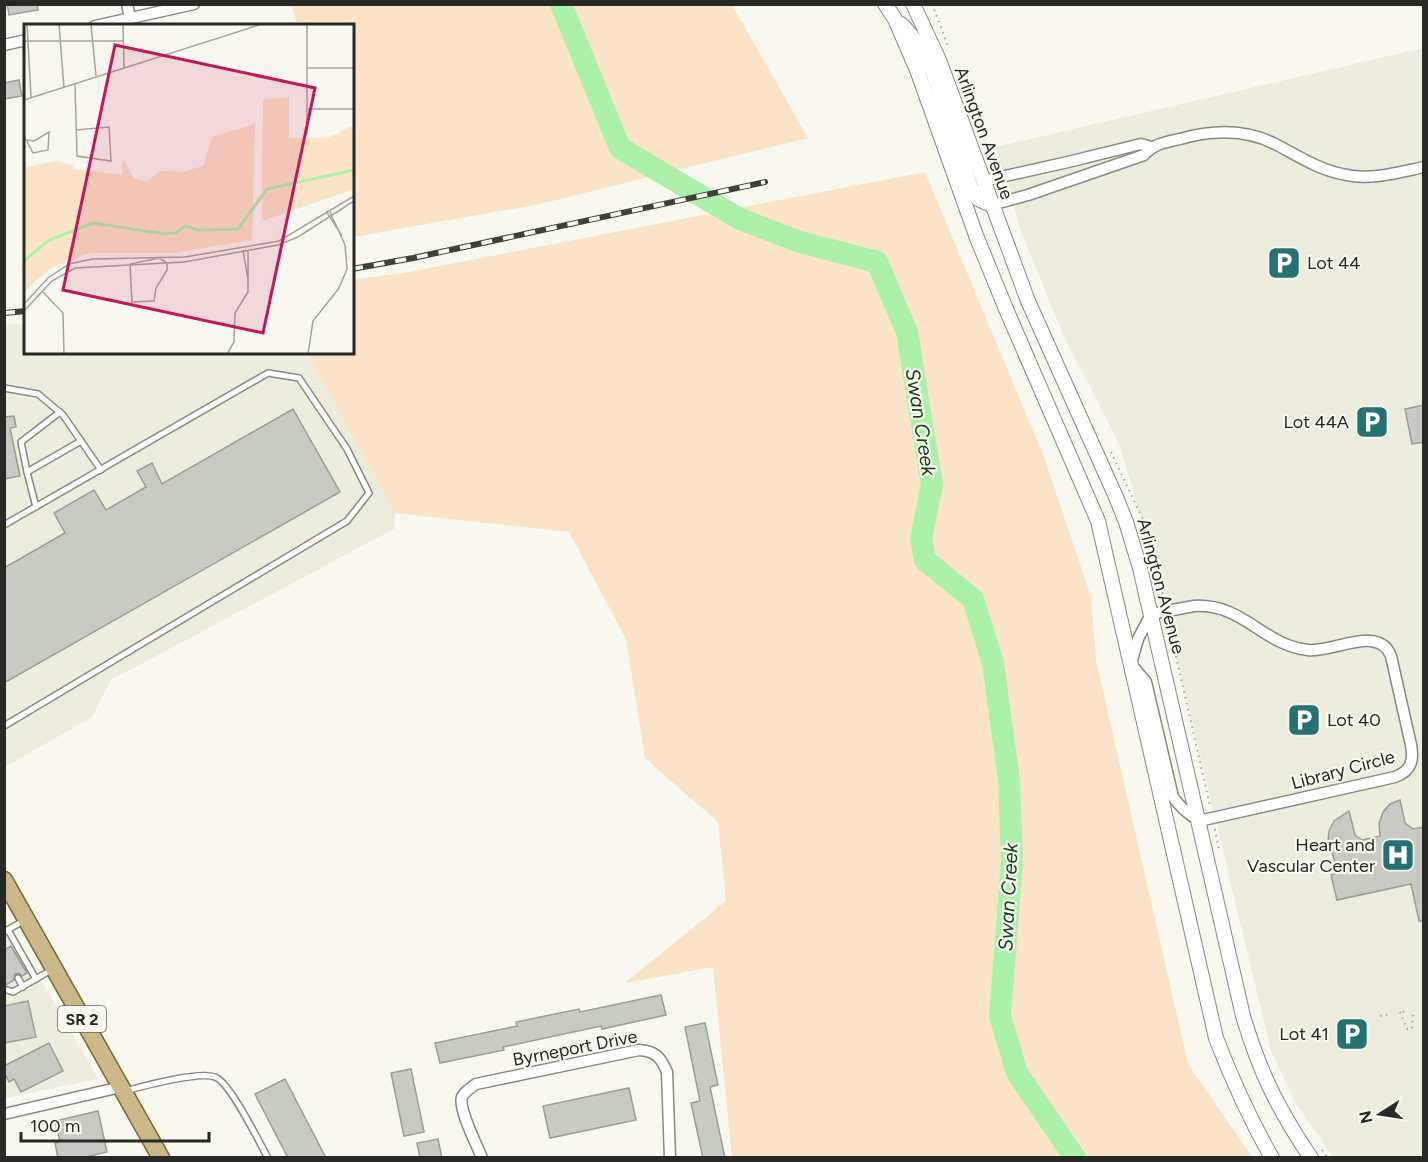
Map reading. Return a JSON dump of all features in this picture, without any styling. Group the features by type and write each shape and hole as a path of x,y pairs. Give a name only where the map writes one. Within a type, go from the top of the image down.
{"main road":[{"name":"SR 2","path":"4,880 161,1158"}],"street":[{"path":"127,4 130,18"},
{"path":"104,24 194,4"},
{"path":"885,4 895,19 917,70 993,278 1098,521 1216,1038 1234,1085 1272,1158"},
{"name":"Arlington Avenue","path":"913,4 939,60 1028,302 1126,522 1151,614 1243,1016 1267,1085 1282,1113 1317,1154"},
{"path":"895,19 914,37 925,55 971,188 978,199 992,205 1028,195 1144,155 1151,147"},
{"path":"4,45 24,40"},
{"path":"983,181 1141,144 1151,147 1201,134 1235,132 1260,138 1316,166 1343,175 1378,176 1424,167"},
{"name":"Library Circle","path":"1151,614 1194,606 1216,607 1242,617 1276,640 1304,650 1322,650 1370,640 1379,642 1387,647 1393,664 1413,756 1412,764 1403,774 1199,821"},
{"path":"1131,664 1138,639 1151,614"},
{"path":"1131,664 1146,682 1173,797 1180,807 1199,821"},
{"name":"Byrneport Drive","path":"482,1158 462,1108 462,1098 476,1084 639,1050 651,1051 663,1060 667,1072 670,1158"},
{"path":"4,1114 122,1089"}],"lane":[{"path":"4,525 268,373 298,378 348,449 369,493 347,521 4,726"},
{"path":"4,388 38,394 60,412 101,470"},
{"path":"36,507 21,442 60,412"},
{"path":"27,472 81,441"},
{"path":"26,919 6,931 36,979"},
{"path":"4,989 14,992 54,969"},
{"path":"18,978 23,987"},
{"path":"122,1089 203,1075 217,1077 228,1088 268,1158"}],"path":[{"path":"1168,619 1211,811"},
{"path":"1215,829 1220,851"},
{"path":"1408,1010 1401,1012 1407,1029 1412,1029 1413,1010"},
{"path":"1380,1016 1388,1015"},
{"path":"1317,1154 1328,1158"}],"shaded area":[{"path":"292,5 732,5 808,138 540,204 354,237 354,24 297,24"},
{"path":"1423,48 1423,1157 1333,1157 1294,1101 1271,1051 1154,564 1120,446 1064,337 1022,234 995,147"},
{"path":"925,172 1044,457 1091,597 1096,660 1188,1064 1252,1157 732,1157 713,967 625,983 726,901 718,822 645,758 626,639 569,532 395,513 308,354 354,354 354,280 404,273"},
{"path":"24,323 24,354 308,354 395,513 394,529 111,680 92,717 5,767 4,325"},
{"path":"5,917 98,1079 5,1098"}],"building":[{"path":"7,4 37,4 38,10 9,15"},
{"path":"19,80 22,96 4,99 4,83"},
{"path":"1424,405 1424,442 1412,444 1405,409"},
{"path":"293,409 340,492 4,683 4,568 65,533 54,513 94,490 106,510 146,487 137,471 152,463 162,484"},
{"path":"14,416 16,427 10,428 20,476 4,479 4,417"},
{"path":"1400,800 1405,823 1413,829 1424,827 1424,921 1419,921 1411,884 1337,900 1331,875 1337,873 1330,842 1328,843 1329,831 1334,821 1349,811 1355,835 1362,840 1380,836 1379,824 1383,812 1390,804"},
{"path":"11,946 27,973 22,976 19,973 15,974 14,980 6,985 4,984 4,950"},
{"path":"661,995 666,1015 602,1029 601,1026 440,1063 435,1043 517,1026 516,1022 579,1009 580,1012"},
{"path":"28,1001 36,1037 4,1043 4,1006"},
{"path":"705,1023 718,1085 710,1087 725,1158 703,1158 691,1103 700,1101 685,1027"},
{"path":"49,1043 63,1071 21,1092 14,1079 9,1082 4,1066"},
{"path":"411,1069 424,1132 404,1136 391,1073"},
{"path":"285,1079 326,1158 288,1158 255,1094"},
{"path":"629,1088 636,1120 550,1138 543,1106"},
{"path":"98,1111 107,1152 81,1158 58,1158 55,1143 60,1142 55,1121"},
{"path":"438,1139 442,1158 420,1158 417,1143"}],"waterway":[{"name":"Swan Creek","path":"561,4 620,148 740,219 800,242 877,262 907,332 932,485 921,538 925,560 973,599 993,663 1009,781 1012,860 1000,1016 1017,1073 1075,1158"}],"railway":[{"path":"354,269 765,182"},
{"path":"4,313 24,311"}],"place":[{"name":"Lot 44","path":"1284,263"},
{"name":"Lot 44A","path":"1372,422"},
{"name":"Lot 40","path":"1304,720"},
{"name":"Heart and Vascular Center","path":"1398,855"},
{"name":"Lot 41","path":"1352,1034"}]}
